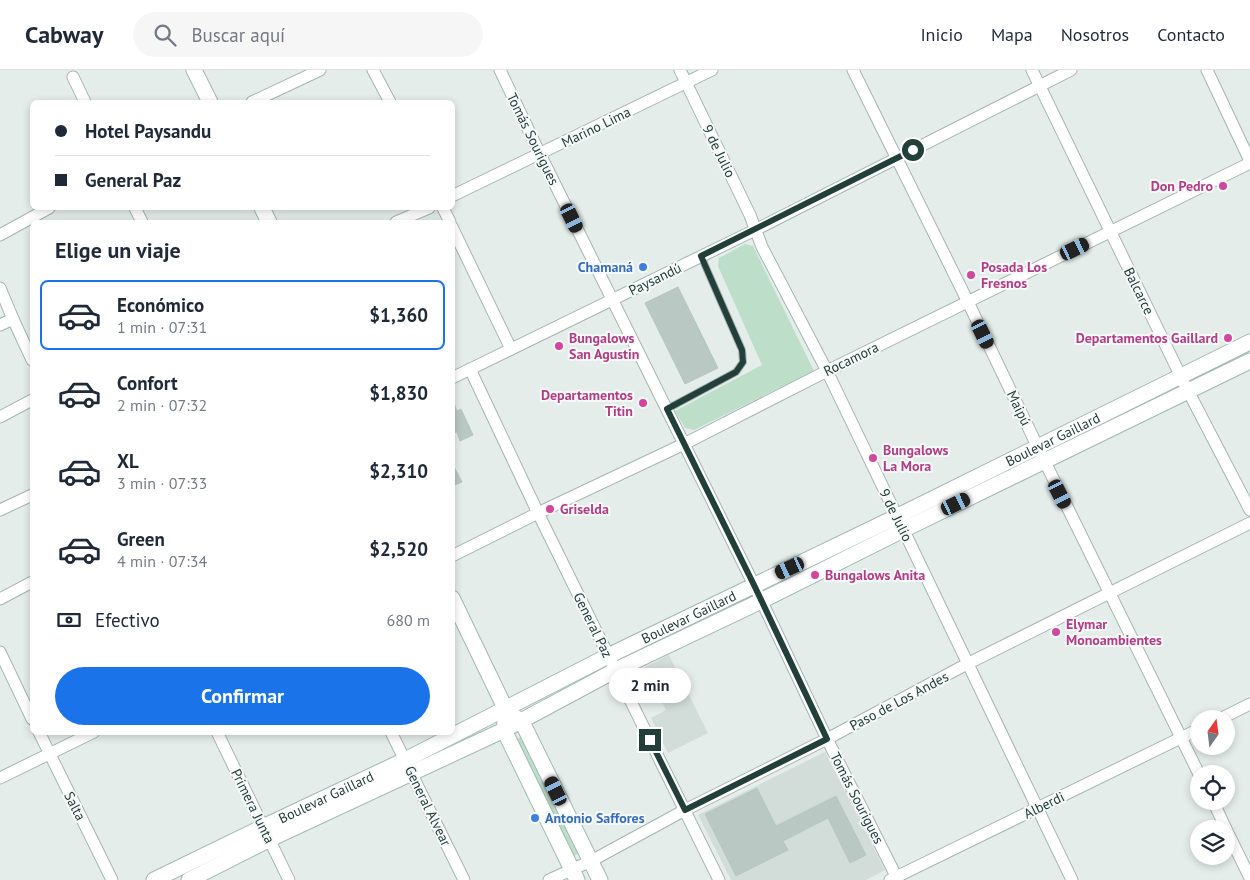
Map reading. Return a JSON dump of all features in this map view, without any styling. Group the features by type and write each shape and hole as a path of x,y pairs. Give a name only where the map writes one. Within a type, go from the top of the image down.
{"street":[{"path":"194,70 209,100"},
{"path":"256,100 320,70"},
{"path":"373,70 389,100"},
{"name":"Tomás Sourigues","path":"500,70 754,585 894,879"},
{"name":"9 de Julio","path":"680,70 750,215 762,246 827,371 1072,880"},
{"name":"Marino Lima","path":"455,195 712,70"},
{"name":"Maipú","path":"853,70 1195,765"},
{"name":"Balcarce","path":"1032,70 1180,376 1250,510"},
{"name":"Paysandú","path":"455,377 755,230 1071,70"},
{"path":"1207,70 1250,162"},
{"path":"73,77 84,100"},
{"name":"Rocamora","path":"455,554 684,444 827,371 1250,162"},
{"path":"0,235 46,210"},
{"path":"401,220 424,210"},
{"path":"455,233 511,349"},
{"path":"0,288 12,319 30,356"},
{"path":"0,325 12,319"},
{"name":"Boulevar Gaillard","path":"1041,454 1180,376 1250,342"},
{"name":"Boulevar Gaillard","path":"154,880 266,833 408,766 506,710 608,656 754,585 900,523 1041,454 1188,392 1250,361"},
{"name":"General Paz","path":"470,370 538,513 719,880"},
{"path":"0,417 30,401"},
{"path":"0,510 30,496"},
{"name":"Boulevar Gaillard","path":"408,766 522,722 616,670 761,601 900,523"},
{"name":"Paso de Los Andes","path":"549,880 574,874 590,861 685,810 827,739 968,664 1250,523"},
{"path":"0,599 30,583"},
{"path":"455,604 506,710 522,722 600,880"},
{"path":"0,652 30,716"},
{"path":"1235,712 1250,704"},
{"path":"506,710 504,730 574,874"},
{"name":"Alberdi","path":"894,879 1190,734"},
{"name":"Salta","path":"40,735 112,880"},
{"path":"0,778 88,735"},
{"name":"Primera Junta","path":"218,735 290,880"},
{"name":"General Alvear","path":"393,735 464,880"},
{"name":"Boulevar Gaillard","path":"189,880 266,833"},
{"path":"1235,847 1250,878"}],"lane":[{"path":"667,409 736,372 743,362 742,350 701,256"}],"shaded area":[{"path":"669,655 708,733 668,753 651,718 666,710 645,667"},
{"path":"825,752 885,870 866,880 731,880 698,815"}],"green space":[{"path":"745,244 753,246 814,371 694,430 685,428 675,411 762,365 718,266 719,258"},
{"path":"522,736 580,853 574,856 517,739"}],"building":[{"path":"678,287 718,368 685,384 645,303"},
{"path":"455,406 457,411 461,409 473,435 460,441 457,432 455,433"},
{"path":"455,469 462,482 455,485"},
{"path":"757,788 776,826 836,796 866,855 850,863 828,818 783,841 788,850 736,876 705,814"}],"place":[{"name":"Don Pedro","path":"1223,186"},
{"name":"Chamaná","path":"643,267"},
{"name":"Posada Los Fresnos","path":"971,275"},
{"name":"Departamentos Gaillard","path":"1228,338"},
{"name":"Bungalows San Agustin","path":"559,346"},
{"name":"Departamentos Titin","path":"643,403"},
{"name":"Bungalows La Mora","path":"873,458"},
{"name":"Griselda","path":"550,509"},
{"name":"Bungalows Anita","path":"815,575"},
{"name":"Elymar Monoambientes","path":"1056,632"},
{"name":"Antonio Saffores","path":"535,818"}],"route":[{"path":"650,740 685,810 827,739 667,409 736,372 743,362 742,350 701,256 913,150"}]}
